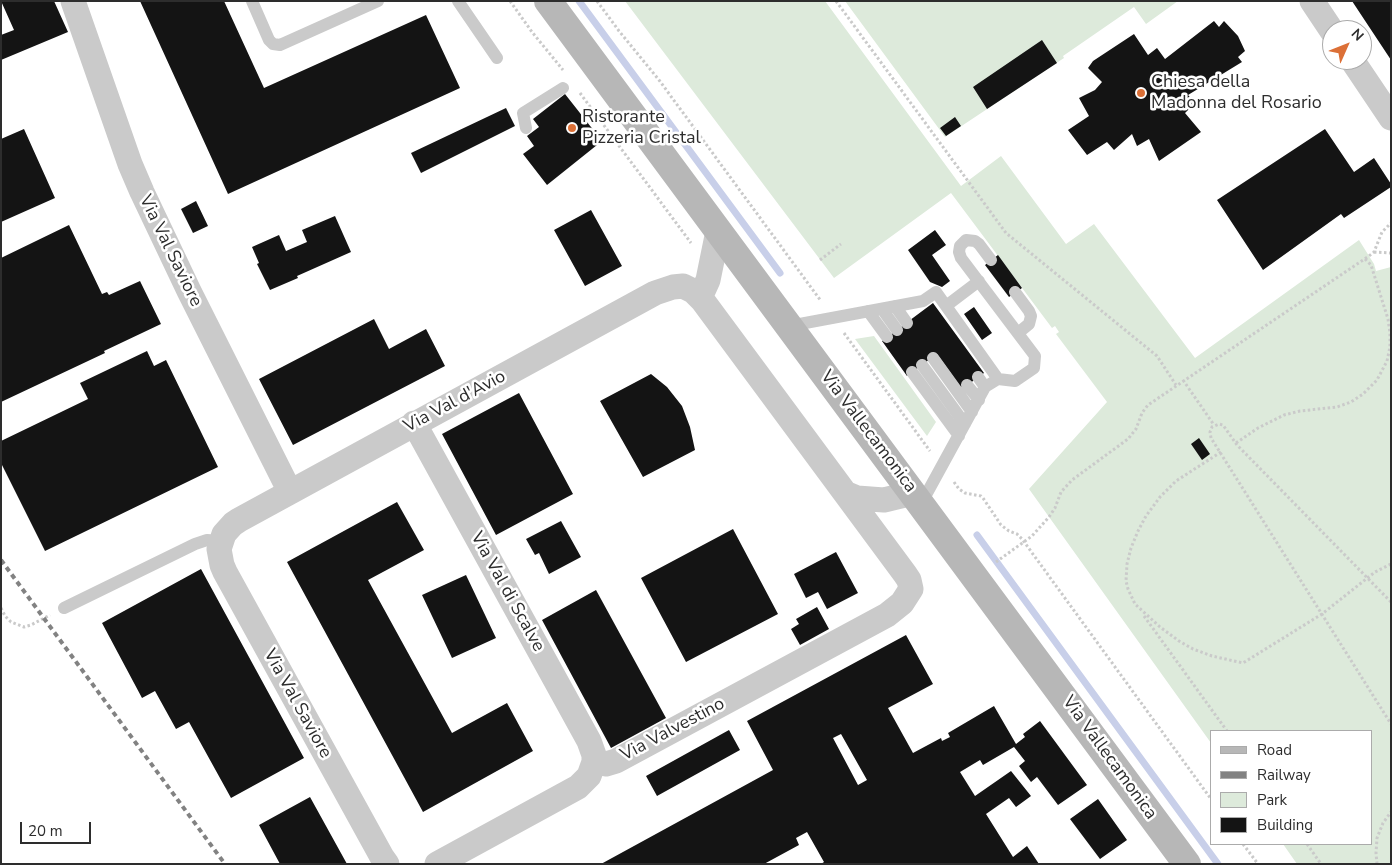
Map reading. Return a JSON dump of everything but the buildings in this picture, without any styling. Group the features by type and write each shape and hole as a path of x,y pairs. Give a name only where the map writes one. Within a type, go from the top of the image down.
{"main road":[{"name":"Via Vallecamonica","path":"548,1 1187,864"}],"street":[{"name":"Via Val Saviore","path":"73,1 130,164 142,192 290,492"},
{"path":"1312,1 1325,20"},
{"path":"1359,70 1391,118"},
{"path":"718,231 708,280 703,291 698,295 844,493 857,498 884,500 917,498"},
{"name":"Via Val d'Avio","path":"221,541 224,534 233,524 414,423 664,289 678,286 688,288 698,295"},
{"name":"Via Val di Scalve","path":"414,423 589,742 594,755 594,762"},
{"name":"Via Valvestino","path":"594,762 606,764 616,761 887,615 902,604 911,589 909,580 844,493"},
{"name":"Via Val Saviore","path":"221,541 220,557 225,572 387,864"},
{"path":"447,861 578,787 589,776 594,762"}],"lane":[{"path":"252,1 269,40 272,44 280,46 378,1"},
{"path":"458,1 497,58"},
{"path":"526,128 523,113 563,88"},
{"path":"917,498 959,436 979,400 982,382 998,379 1015,381 1034,368 1035,356 960,255 960,246 964,242 972,240 977,242 992,260"},
{"path":"946,306 979,281"},
{"path":"789,326 895,306 926,304 936,292 998,379"},
{"path":"1015,292 1029,310 1031,316 1029,324 1018,333"},
{"path":"902,326 909,304"},
{"path":"895,306 902,326"},
{"path":"882,309 902,326"},
{"path":"868,311 902,326"},
{"path":"922,365 959,436"},
{"path":"922,365 972,412"},
{"path":"922,365 965,424"},
{"path":"968,385 979,400"},
{"path":"61,610 194,544 207,540 221,541"}],"path":[{"path":"510,1 567,75"},
{"path":"597,1 665,88 817,296"},
{"path":"836,1 1006,233 1157,356 1176,385"},
{"path":"578,90 696,250"},
{"path":"1003,557 1032,536 1049,517 1055,508 1061,492 1068,484 1128,439 1136,429 1144,408 1154,399 1374,252 1382,232 1391,223"},
{"path":"820,260 841,244"},
{"path":"1374,252 1391,253"},
{"path":"1236,442 1284,415 1300,411 1337,407 1351,402 1377,380 1387,361 1390,333 1388,319 1371,265 1364,259"},
{"path":"849,340 925,443"},
{"path":"1183,380 1214,426"},
{"path":"1391,602 1236,442 1223,425 1220,424 1211,428 1210,434 1391,724"},
{"path":"1221,452 1171,486 1155,503 1142,524 1131,548 1126,581 1130,596 1226,730"},
{"path":"959,489 965,493 981,496 1001,525 1017,534 1024,542 1210,798"},
{"path":"1140,610 1160,627 1193,649 1243,664 1322,614 1375,572 1391,564"},
{"path":"1,608 11,622 24,627 61,610"},
{"path":"1376,864 1378,838 1383,823 1391,812"},
{"path":"1244,845 1258,864"},
{"path":"1308,845 1322,864"}],"green space":[{"path":"625,1 825,1 961,186 1001,156 1066,244 1094,224 1195,358 1359,240 1374,264 1376,271 1391,267 1391,864 1297,864 1284,845 1372,845 1372,730 1210,730 1210,742 1029,489 1107,402 1056,334 1059,332 1055,326 1052,328 951,193 834,278"},
{"path":"845,1 1178,1 1146,24 1134,7 1063,56 1064,58 945,137"},
{"path":"874,336 936,422 927,436 855,339"}],"waterway":[{"path":"579,1 780,273"},
{"path":"977,535 1218,864"}],"railway":[{"path":"1,560 225,864"}],"place":[{"name":"Chiesa della Madonna del Rosario","path":"1141,93"},
{"name":"Ristorante Pizzeria Cristal","path":"572,128"}]}
